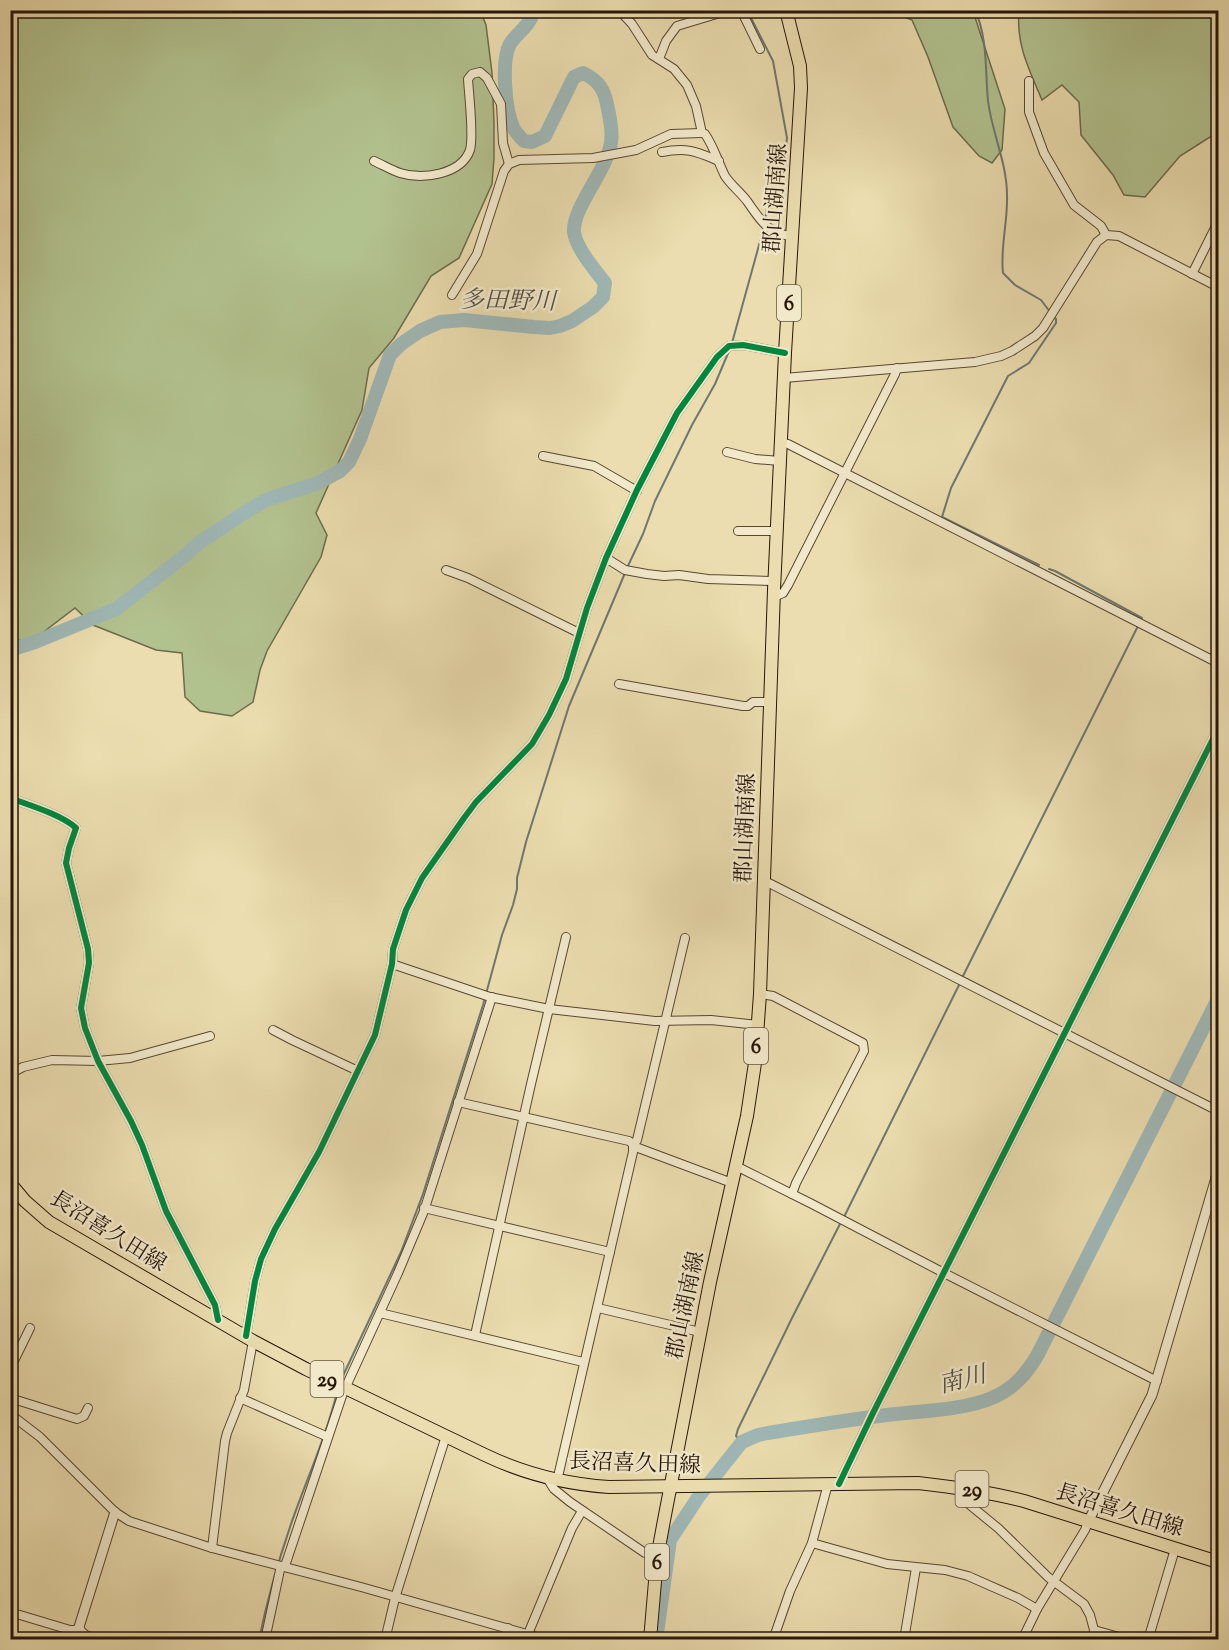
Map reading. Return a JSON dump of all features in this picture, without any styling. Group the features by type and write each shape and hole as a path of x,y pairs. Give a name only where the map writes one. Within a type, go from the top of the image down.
{"main road":[{"name":"郡山湖南線","path":"650,1640 657,1558 675,1486 700,1332 751,1094 758,1024 774,581 801,88 800,66 786,10"},
{"name":"長沼喜久田線","path":"10,1183 25,1201 49,1222 250,1339 513,1468 552,1479 609,1487 918,1483 960,1488 1001,1495 1218,1562"}],"street":[{"path":"620,10 633,24 650,51 674,69 687,85 696,106 702,133"},
{"path":"659,58 666,41 678,26 730,10"},
{"path":"741,10 760,49"},
{"path":"374,162 400,173 434,175 445,173 461,164 471,147 468,79 472,74 480,72 487,78 501,104 503,143 509,164"},
{"path":"1029,81 1029,112 1044,153 1074,205 1101,226 1106,235"},
{"path":"452,295 477,254 504,171 509,164 519,160 592,158 636,150 671,134 693,132 705,134 726,177 755,214 766,226 793,237"},
{"path":"662,152 675,150 699,152 719,161"},
{"path":"1192,274 1218,222"},
{"path":"784,378 975,362 1000,356 1019,347 1043,328 1097,242 1106,235 1119,236 1218,287"},
{"path":"212,1548 225,1442 245,1385 255,1281 261,1258 319,1152 378,1025 392,964 393,949 403,918 422,878 476,802 516,761 541,731 566,678 587,608 606,558 677,413 717,357 729,346 785,352"},
{"path":"774,597 783,593 788,585 897,368"},
{"path":"781,442 1218,663"},
{"path":"727,452 755,459 780,461"},
{"path":"543,456 594,466 637,491"},
{"path":"738,531 777,531"},
{"path":"606,558 625,570 646,574 664,576 679,574 693,578 774,581"},
{"path":"446,570 468,578 579,633"},
{"path":"619,684 743,706 748,706 753,702 770,702"},
{"path":"773,1640 790,1591 812,1543 834,1484 867,1425 1218,729"},
{"path":"10,798 41,810 76,828 66,863 88,949 89,963 82,997 82,1019 98,1061 131,1120 166,1211 211,1296 218,1320"},
{"path":"764,880 1218,1111"},
{"path":"475,1335 566,937"},
{"path":"657,1558 645,1553 554,1489 552,1479 598,1308 633,1146 637,1140 685,938"},
{"path":"392,964 492,997 549,1008 665,1021 711,1020 758,1024"},
{"path":"760,994 773,996 864,1045 864,1051 796,1182 792,1194"},
{"path":"265,1640 280,1570 286,1563 346,1388 398,1273 424,1208 492,997"},
{"path":"273,1030 358,1071"},
{"path":"10,1074 52,1060 98,1061 130,1058 210,1036"},
{"path":"458,1102 629,1141 633,1146 732,1183"},
{"path":"736,1166 1157,1381"},
{"path":"1022,1640 1037,1609 1085,1530 1147,1405 1157,1381 1218,1171"},
{"path":"424,1208 610,1252"},
{"path":"598,1308 700,1332"},
{"path":"380,1313 584,1362"},
{"path":"10,1369 30,1328"},
{"path":"10,1398 77,1419 84,1416 88,1408"},
{"path":"240,1398 328,1437"},
{"path":"10,1414 40,1437 115,1512 129,1521 212,1548 548,1640"},
{"path":"385,1640 395,1598 446,1436"},
{"path":"960,1488 965,1501 998,1528 1054,1582 1084,1604 1094,1630 1093,1640"},
{"path":"528,1634 572,1528 582,1510"},
{"path":"80,1630 79,1627 115,1512"},
{"path":"812,1543 887,1564 945,1570 968,1576 1037,1609"},
{"path":"1148,1640 1175,1549"},
{"path":"904,1640 916,1568"},
{"path":"10,1612 70,1630 80,1630 99,1640"},
{"path":"504,1640 508,1628"},
{"path":"1094,1630 1130,1640"}],"green space":[{"path":"480,10 486,25 492,73 494,158 492,184 459,258 431,276 394,338 369,368 362,410 316,513 327,535 321,557 267,651 253,702 232,716 200,711 185,697 182,653 156,650 93,625 75,608 33,640 11,640 10,11"},
{"path":"889,11 973,11 1005,109 1002,150 992,163 979,156 953,127 912,20"},
{"path":"1019,11 1218,11 1218,132 1180,156 1145,197 1124,195 1113,175 1081,135 1079,102 1062,85 1042,100 1022,46"}],"waterway":[{"name":"多田野川","path":"10,650 116,609 199,543 244,513 266,500 318,483 340,471 349,462 360,439 390,355 420,331 440,322 464,320 550,328 572,321 603,297 605,283 582,252 574,232 579,212 604,164 611,142 612,134 607,103 598,83 583,73 574,77 545,136 532,142 524,141 510,119 505,73 510,44 531,18 526,10"},
{"path":"747,10 773,61 787,138 785,153 770,189 765,221"},
{"path":"975,10 984,43 990,113 1006,183 1003,273 1015,285 1041,300 1050,312"},
{"path":"732,343 764,227"},
{"path":"1039,565 942,517 951,488 1008,376 1029,363 1056,323 1054,317"},
{"path":"627,568 655,501 715,384 729,351"},
{"path":"1049,569 1142,618 1140,621"},
{"path":"341,1380 401,1252 423,1194 513,905 526,842 569,706 625,573"},
{"path":"962,978 1138,626"},
{"path":"844,1217 960,983"},
{"name":"南川","path":"656,1640 670,1540 699,1496 742,1442 758,1435 784,1430 972,1404 1001,1393 1024,1375 1037,1356 1218,999"},
{"path":"742,1442 736,1436 738,1429 841,1222"},
{"path":"259,1640 282,1553 323,1440 338,1388"}],"cycle path":[{"path":"246,1336 261,1259 275,1229 319,1152 375,1035 392,964 393,949 406,910 422,878 476,802 532,744 549,715 566,679 587,608 606,558 637,490 677,413 717,357 729,346 743,345 785,353"},
{"path":"839,1484 1218,729"},
{"path":"10,798 54,815 76,828 66,863 88,949 89,963 81,1008 85,1028 98,1061 142,1145 166,1211 215,1305 218,1320"}]}
